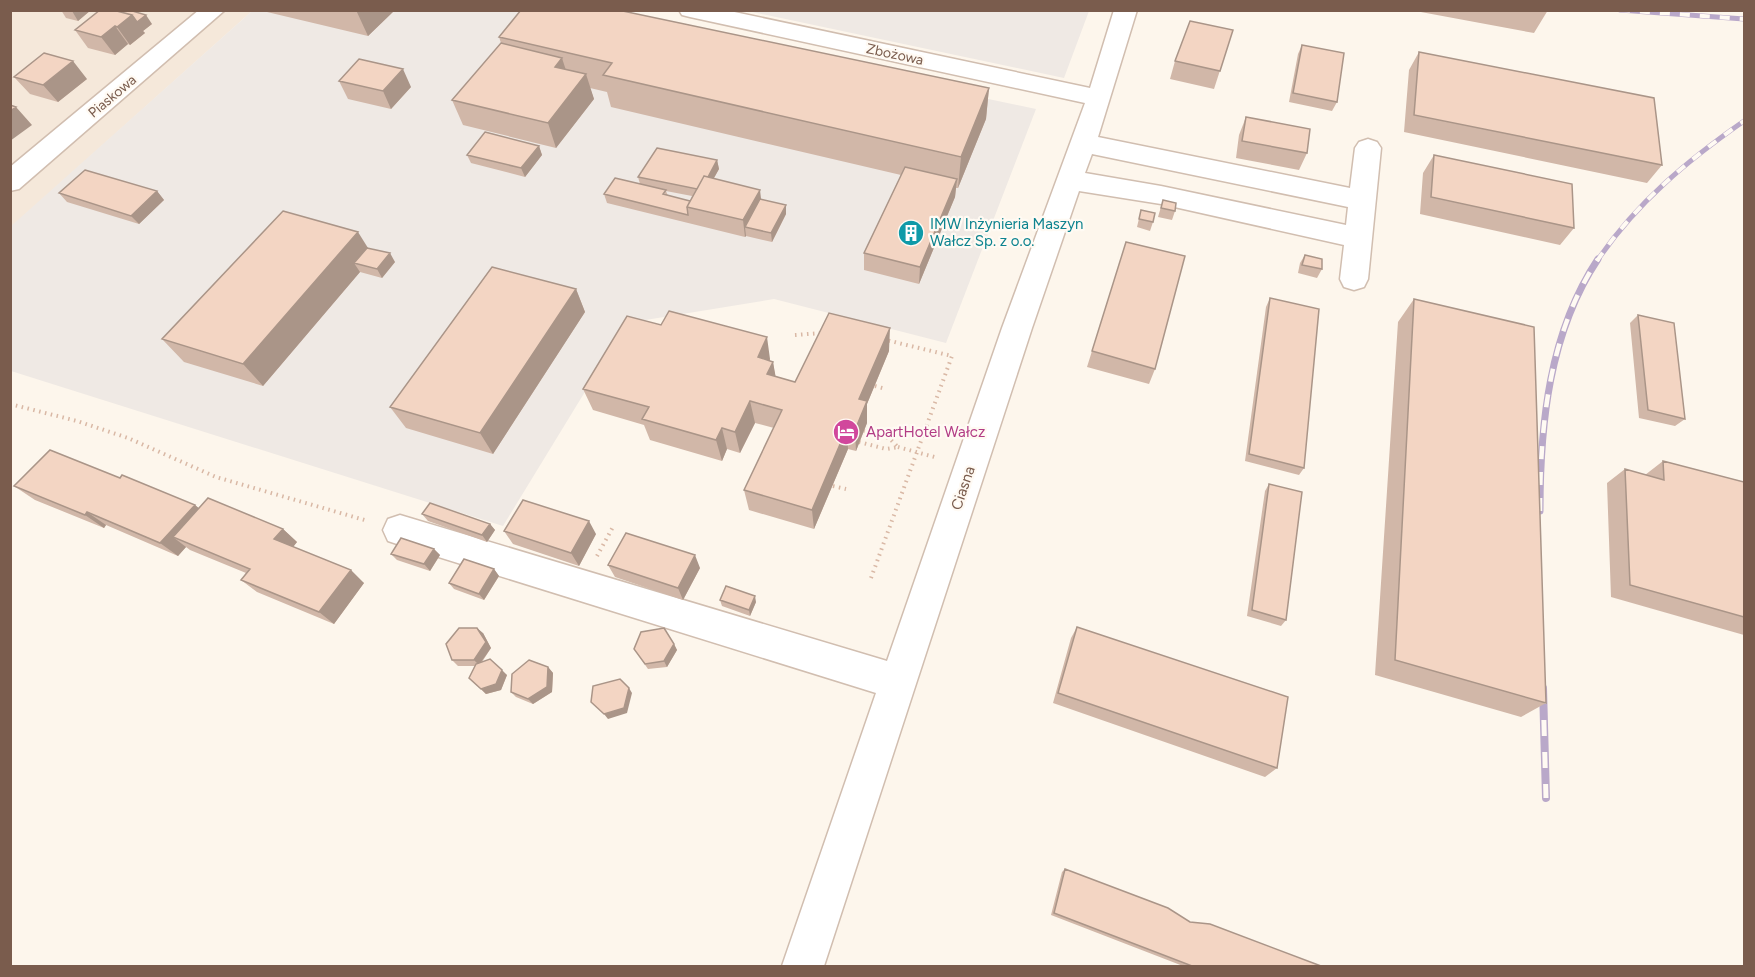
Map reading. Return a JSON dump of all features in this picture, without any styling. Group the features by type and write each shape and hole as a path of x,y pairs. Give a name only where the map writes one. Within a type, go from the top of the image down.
{"street":[{"name":"Piaskowa","path":"10,182 214,10"},
{"name":"Zbożowa","path":"690,10 1099,98"},
{"name":"Ciasna","path":"803,966 970,466 1099,98 1126,10"},
{"path":"1083,143 1361,200"},
{"path":"1354,279 1368,148"},
{"path":"1069,180 1161,195 1359,238"},
{"path":"400,530 898,682"}],"path":[{"path":"795,335 828,333"},
{"path":"871,578 952,356 885,339"},
{"path":"875,386 886,389"},
{"path":"10,404 77,421 128,438 216,477 400,530"},
{"path":"864,431 889,438 898,447"},
{"path":"859,442 886,449 898,447 970,466"},
{"path":"833,486 846,489"}],"shaded area":[{"path":"1089,10 1064,78 748,11"},
{"path":"11,11 252,11 11,227"},
{"path":"252,11 572,11 1036,109 946,343 774,299 627,323 503,526 11,371 10,227"}],"building":[{"path":"100,10 114,10 132,15 101,37 75,30"},
{"path":"118,10 129,10 146,15 137,22 132,15"},
{"path":"521,10 618,10 989,88 961,157 603,75 612,63 499,37"},
{"path":"1190,21 1233,30 1220,71 1175,61"},
{"path":"501,43 562,58 555,67 586,74 548,123 452,100"},
{"path":"1302,45 1344,53 1337,102 1293,93"},
{"path":"1419,52 1654,98 1662,165 1414,115"},
{"path":"44,53 73,61 43,85 14,77"},
{"path":"359,59 403,69 383,91 339,81"},
{"path":"1246,117 1310,129 1307,153 1242,141"},
{"path":"485,132 539,146 521,168 467,155"},
{"path":"657,148 717,160 708,177 704,176 697,189 638,177"},
{"path":"1434,155 1572,184 1574,228 1431,197"},
{"name":"IMW Inżynieria Maszyn Wałcz Sp. z o.o.","path":"905,167 957,179 920,267 864,253"},
{"path":"85,170 157,191 131,216 59,193"},
{"path":"704,176 760,190 743,220 687,207"},
{"path":"615,178 666,190 663,194 690,201 687,207 688,215 604,194"},
{"path":"760,199 786,205 771,233 745,227"},
{"path":"1163,200 1176,203 1175,211 1161,208"},
{"path":"1141,210 1155,213 1153,222 1139,219"},
{"path":"283,211 358,232 243,364 162,339"},
{"path":"1126,242 1185,256 1155,369 1092,351"},
{"path":"367,248 390,253 377,269 354,263"},
{"path":"1305,255 1322,259 1322,269 1302,265"},
{"path":"492,267 576,289 480,433 390,407"},
{"path":"1270,298 1319,309 1304,468 1249,454"},
{"path":"1414,299 1534,327 1546,703 1395,660"},
{"path":"669,311 767,337 758,357 773,362 767,374 795,382 829,313 890,328 859,399 867,401 855,430 847,428 812,510 744,490 782,410 750,401 735,432 722,428 716,440 642,419 649,407 583,389 627,316 661,325"},
{"path":"1638,315 1674,323 1685,419 1648,410"},
{"path":"50,450 120,478 122,475 195,505 160,543 87,512 85,515 14,486"},
{"path":"1663,461 1744,482 1744,617 1630,585 1625,469 1664,480"},
{"path":"1269,484 1302,492 1286,620 1252,610"},
{"path":"208,498 283,529 274,539 351,570 319,612 241,580 250,569 173,537"},
{"path":"523,500 589,521 571,553 504,531"},
{"path":"430,503 490,524 482,535 422,514"},
{"path":"626,533 695,555 678,588 608,565"},
{"path":"401,538 434,549 424,564 391,554"},
{"path":"464,559 494,569 479,594 449,583"},
{"path":"726,586 755,596 749,610 720,600"},
{"path":"1077,627 1288,697 1277,768 1058,693"},
{"path":"459,628 477,628 486,642 474,660 452,660 446,644"},
{"path":"664,628 674,644 664,661 645,664 634,649 641,632"},
{"path":"490,659 502,670 496,684 481,689 469,678 476,664"},
{"path":"529,660 548,667 547,687 528,699 511,692 512,674"},
{"path":"620,679 629,688 624,708 604,714 591,702 593,686"},
{"path":"1065,869 1168,908 1190,922 1210,924 1321,966 1192,966 1054,913"}],"railway":[{"path":"1620,10 1744,19"},
{"path":"1597,261 1646,201 1683,167 1744,121"},
{"path":"1540,511 1545,413 1558,348 1581,288 1598,259"},
{"path":"1543,688 1546,798"}],"place":[{"name":"IMW Inżynieria Maszyn Wałcz Sp. z o.o.","path":"911,233"},
{"name":"ApartHotel Wałcz","path":"846,432"}]}
